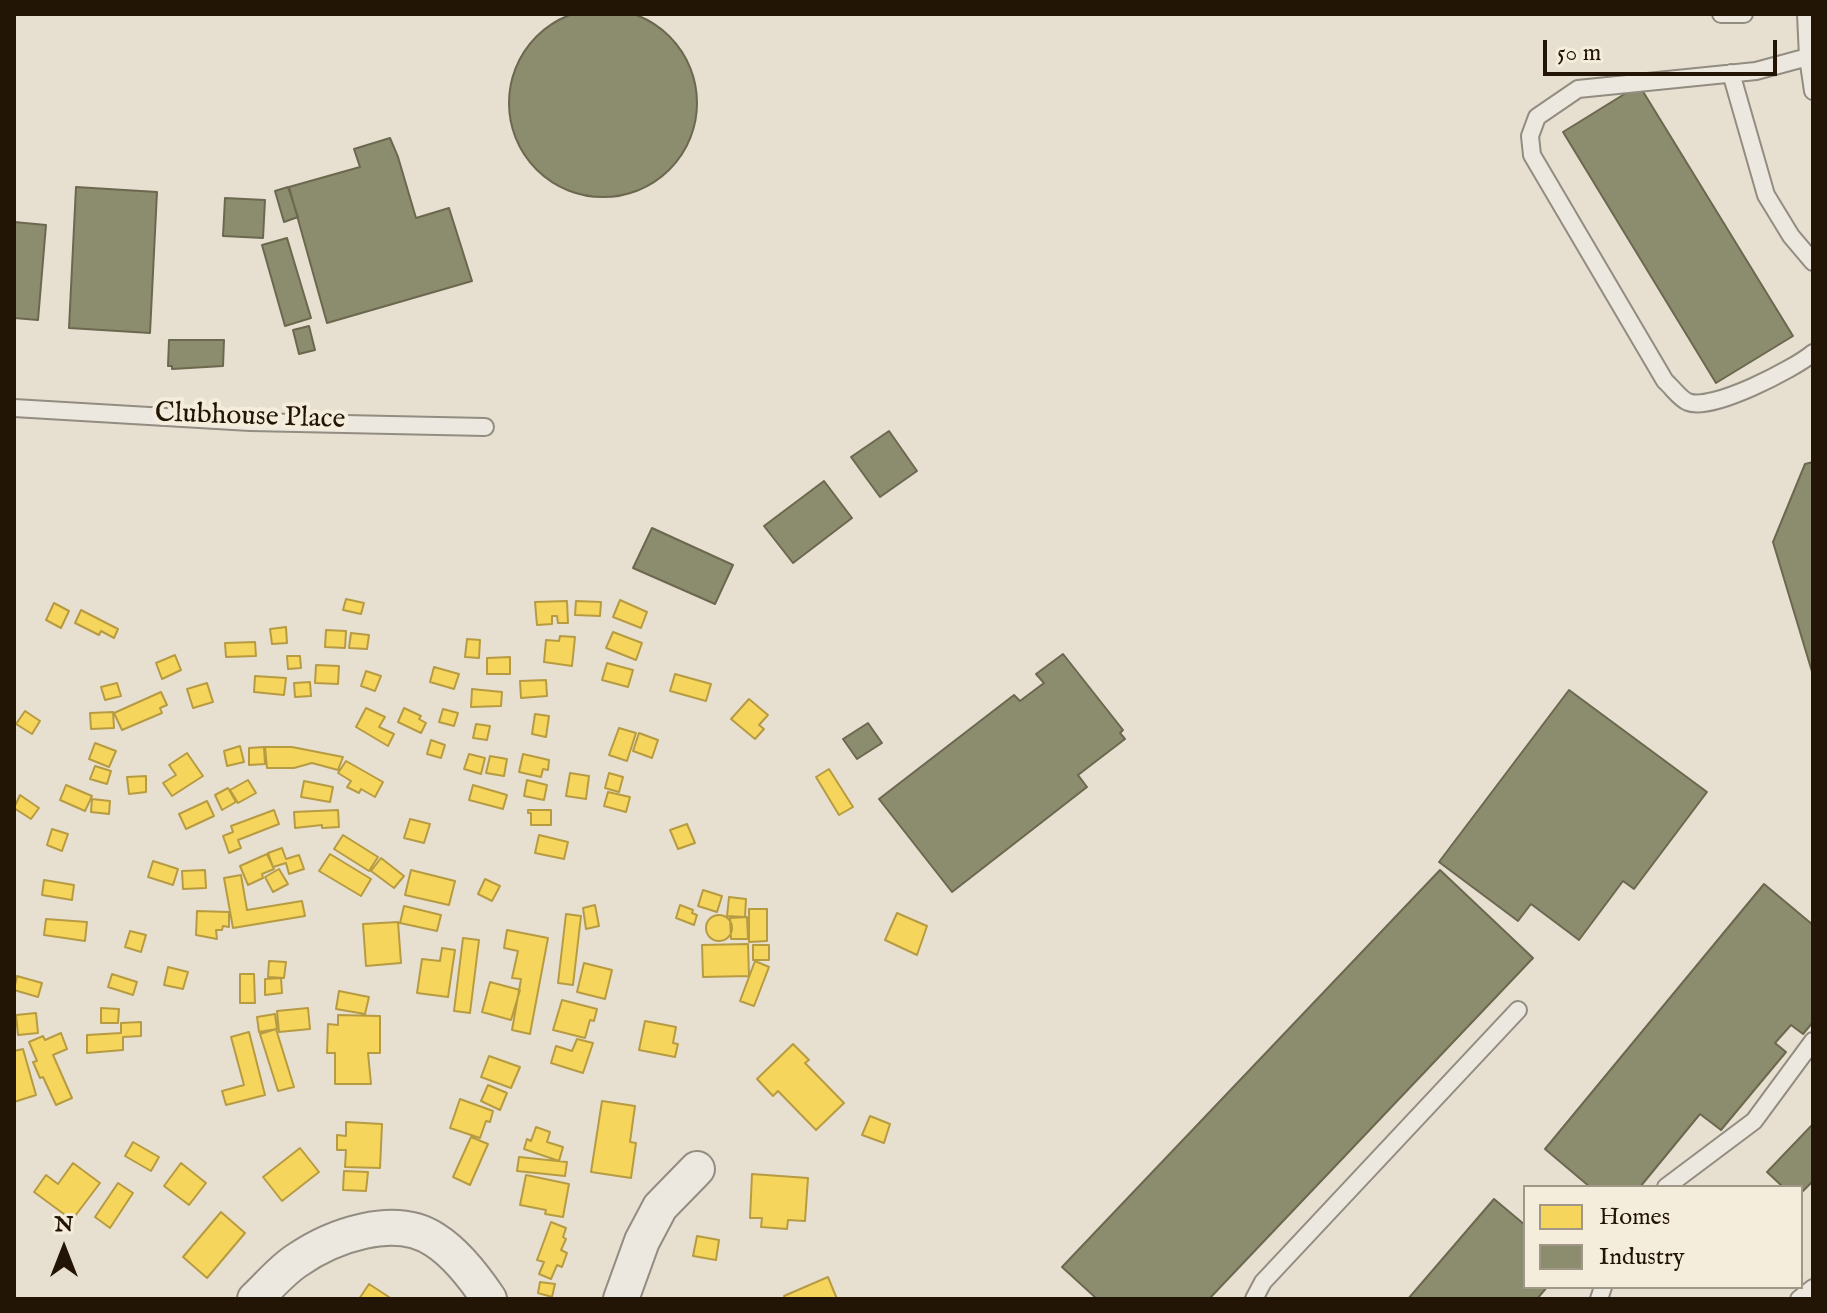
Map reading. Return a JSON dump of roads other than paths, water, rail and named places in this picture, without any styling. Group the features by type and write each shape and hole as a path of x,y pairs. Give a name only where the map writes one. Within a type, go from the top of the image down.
{"street":[{"path":"621,1299 642,1241 660,1207 697,1169"},
{"path":"255,1299 296,1261 352,1232 391,1228 417,1231 435,1239 462,1264 489,1299"}],"lane":[{"path":"1721,14 1744,14"},
{"path":"1806,14 1813,91"},
{"path":"1808,57 1756,71 1578,89 1537,117 1530,136 1532,155 1665,381 1687,402 1706,404 1730,398 1813,353"},
{"path":"1731,73 1766,195 1791,236 1813,262"},
{"name":"Clubhouse Place","path":"14,408 250,422 485,427"},
{"path":"1254,1299 1263,1282 1518,1010"},
{"path":"1669,1185 1754,1121 1813,1041"},
{"path":"1799,1299 1813,1288"}]}
